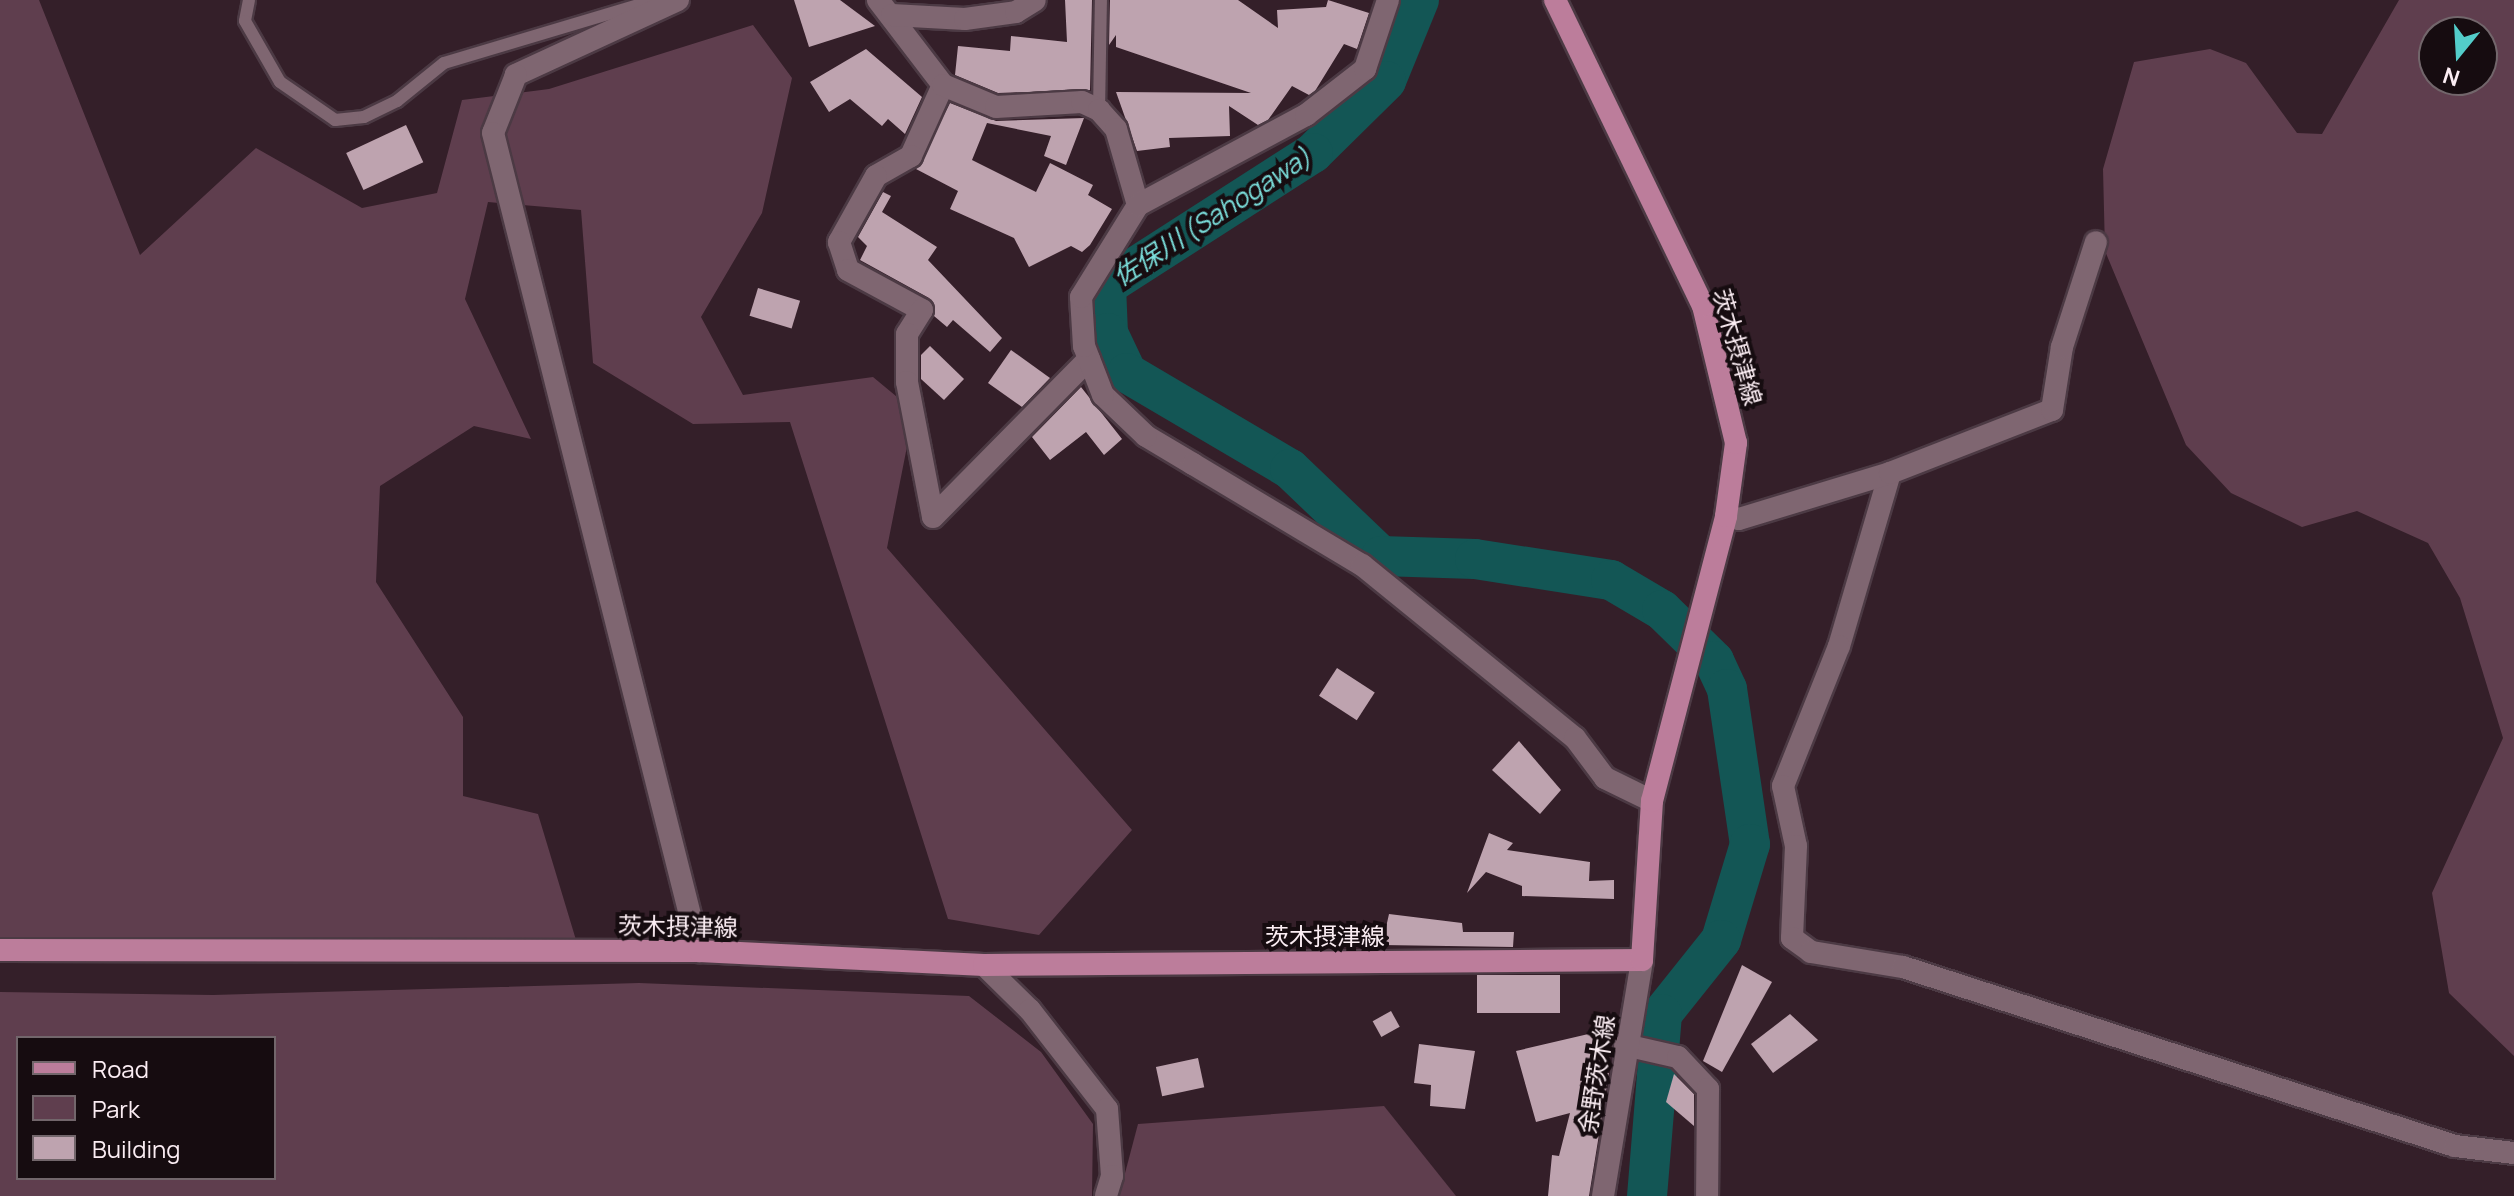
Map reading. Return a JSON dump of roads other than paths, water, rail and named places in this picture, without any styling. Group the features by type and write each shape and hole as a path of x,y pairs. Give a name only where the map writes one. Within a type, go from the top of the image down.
{"main road":[{"name":"茨木摂津線","path":"0,950 699,951 984,965 1642,960 1652,801 1726,516 1736,443 1703,306 1555,0"}],"street":[{"path":"678,0 516,75 493,133 699,951"},
{"path":"890,9 965,19 1016,12 1035,0"},
{"path":"1388,0 1365,69 1337,93 1138,205 1081,297 1089,359 1103,395 1146,436 1362,565 1575,738 1605,778 1652,801"},
{"path":"890,9 943,85 996,107 1082,102 1099,110 1116,129 1138,205"},
{"path":"943,85 911,156 876,176 839,242 848,270 922,310 907,334 907,382 933,517 1089,359"},
{"path":"1726,516 1739,519 1890,473 2052,410 2062,347 2096,242"},
{"path":"1890,473 1839,646 1783,786 1796,846 1792,938 1811,952 1903,967 2455,1146 2514,1153"},
{"name":"余野茨木線","path":"1603,1196 1625,1045 1642,960"},
{"path":"984,965 1030,1010 1107,1109 1112,1176 1106,1196"},
{"path":"1625,1045 1678,1057 1708,1089 1707,1196"}],"lane":[{"path":"249,0 245,21 280,82 335,120 364,117 397,101 444,63 656,0"},
{"path":"1099,110 1101,0"}],"waterway":[{"name":"佐保川 (Sahogawa)","path":"1419,0 1386,81 1313,153 1106,286 1108,333 1127,373 1290,469 1381,556 1475,559 1611,580 1662,610 1714,661 1727,689 1750,844 1721,940 1662,1014 1647,1196"}]}
